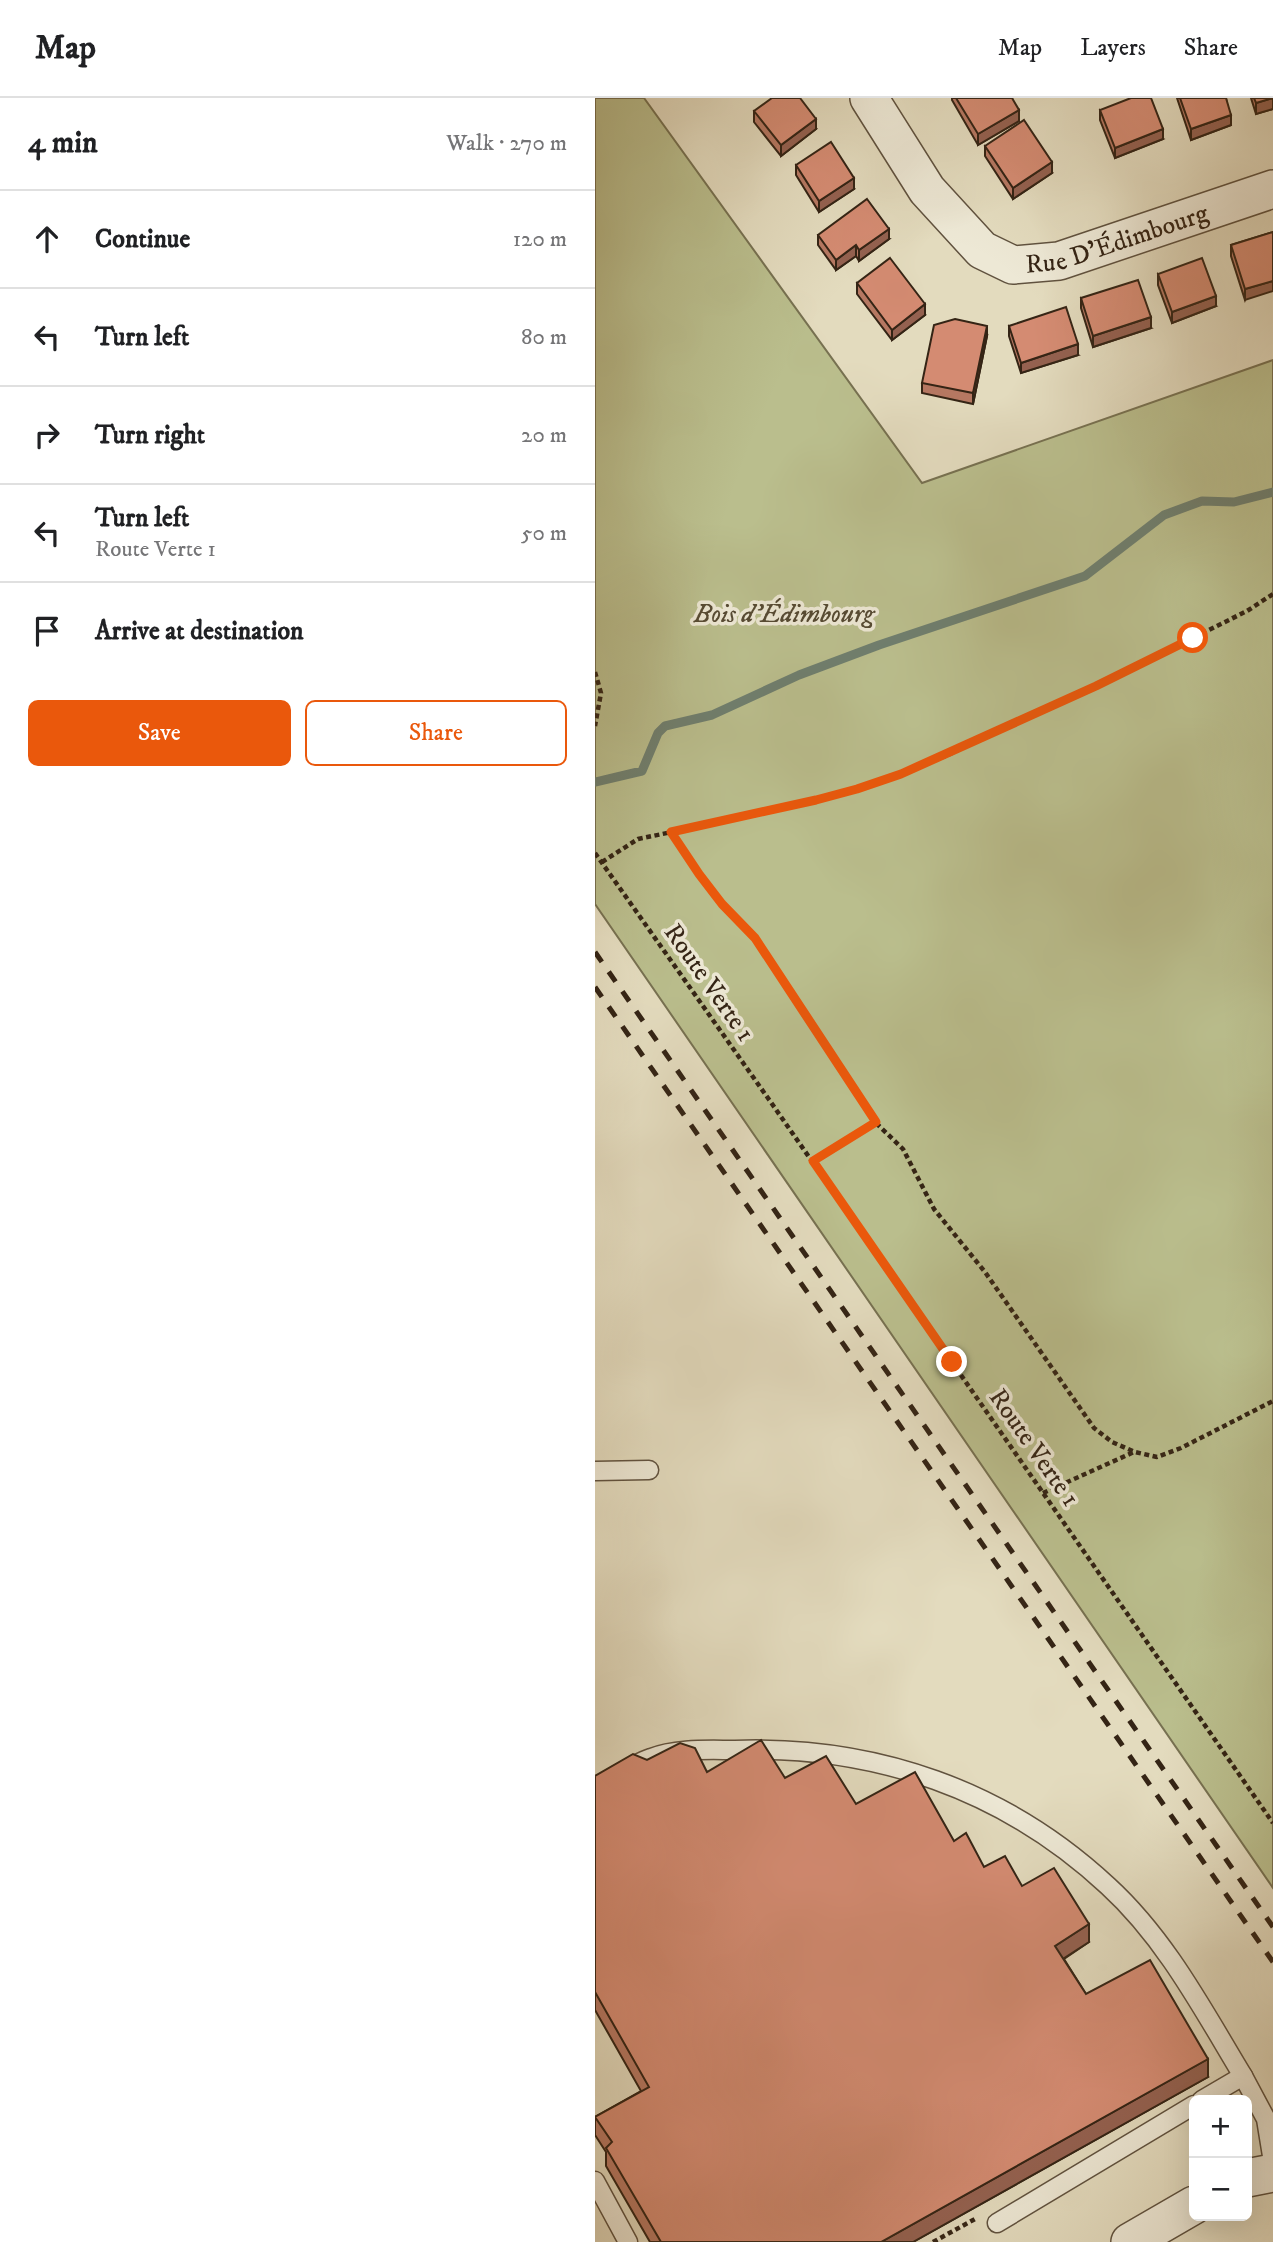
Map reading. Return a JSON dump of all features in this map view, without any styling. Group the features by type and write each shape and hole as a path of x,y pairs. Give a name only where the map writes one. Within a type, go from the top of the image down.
{"street":[{"name":"Rue D'Édimbourg","path":"869,98 927,190 982,250 1013,265 1059,261 1273,189"},
{"path":"1252,2177 1273,2173"},
{"path":"1130,2242 1189,2207"}],"lane":[{"path":"595,1471 649,1470"},
{"path":"595,1788 653,1757 680,1752 783,1749 862,1759 923,1774 953,1786 1041,1832 1110,1887 1138,1917 1183,1976 1266,2119 1273,2162"},
{"path":"1211,2095 1243,2076"},
{"path":"997,2223 1189,2108"},
{"path":"595,2181 628,2242"}],"path":[{"path":"602,862 638,839 781,809 901,774 1096,686 1247,611 1273,594"},
{"path":"595,671 601,692 595,726"},
{"path":"671,832 699,874 762,949 876,1122 904,1149 933,1209 985,1272 1094,1428 1112,1442 1135,1452 1157,1457 1181,1448 1273,1401"},
{"name":"Route Verte 1","path":"595,853 813,1161 1273,1823"},
{"path":"813,1161 876,1122"},
{"path":"1044,1493 1135,1452"},
{"path":"933,2242 973,2219"}],"green space":[{"name":"Bois d'Édimbourg","path":"595,98 644,98 922,483 1273,360 1273,1888 595,904"}],"building":[{"path":"772,98 800,98 816,119 781,145 754,111"},
{"path":"956,98 1012,98 1019,110 978,134"},
{"path":"1131,98 1151,98 1163,129 1115,148 1100,110"},
{"path":"1180,98 1226,98 1231,115 1191,129"},
{"path":"1254,98 1273,98 1256,103"},
{"path":"1024,120 1052,162 1013,188 985,146"},
{"path":"831,142 854,178 819,201 796,165"},
{"path":"867,199 889,229 859,250 856,245 836,260 818,235"},
{"path":"1273,232 1273,281 1245,289 1231,245"},
{"path":"890,258 925,304 892,330 857,283"},
{"path":"1202,258 1216,296 1172,312 1158,274"},
{"path":"1138,280 1151,317 1093,336 1081,298"},
{"path":"1066,307 1078,344 1021,363 1009,326"},
{"path":"955,319 987,326 973,393 922,383 934,325"},
{"path":"761,1740 785,1778 826,1756 856,1804 915,1772 954,1841 966,1833 984,1867 1005,1856 1022,1886 1054,1868 1089,1924 1055,1946 1086,1994 1150,1960 1208,2059 881,2242 661,2242 606,2148 612,2142 595,2117 649,2087 595,1992 595,1776 633,1754 647,1760 680,1743 695,1748 707,1772"}],"waterway":[{"path":"595,782 642,771 658,733 665,726 712,715 799,675 879,645 1085,576 1164,515 1202,501 1234,502 1273,492"}],"railway":[{"path":"595,952 1273,1927"},
{"path":"595,987 1273,1962"}],"route":[{"path":"952,1362 813,1161 876,1122 755,938 722,904 671,832 769,812 857,789 901,774 1096,686 1193,638"}]}
